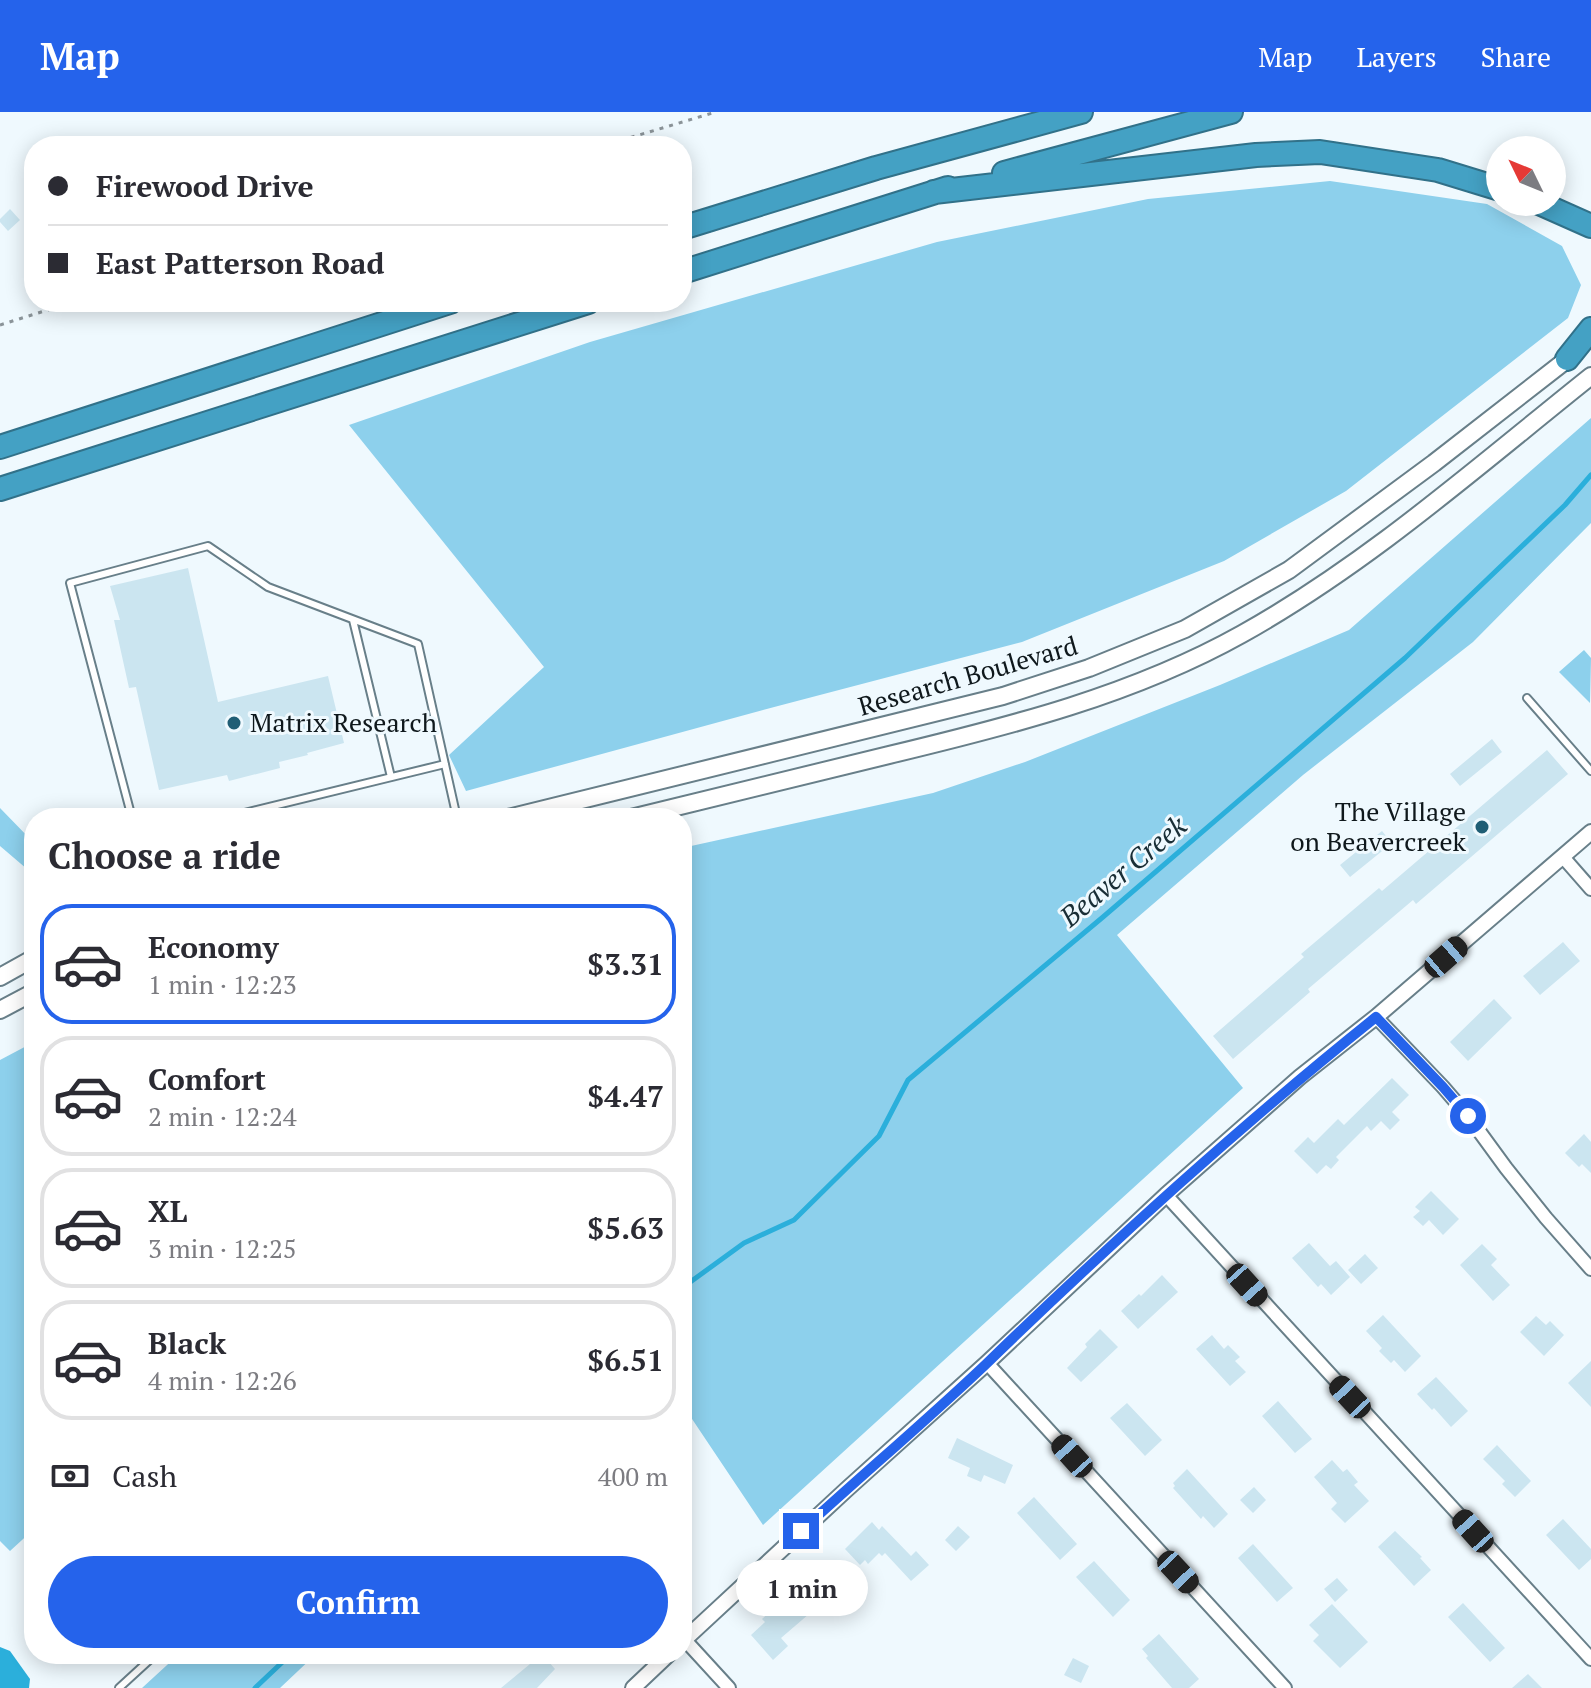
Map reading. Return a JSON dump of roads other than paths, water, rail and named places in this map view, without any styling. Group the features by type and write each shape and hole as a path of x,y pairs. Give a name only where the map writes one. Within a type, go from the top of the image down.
{"highway":[{"path":"692,225 876,168 1081,112"},
{"path":"692,269 934,192 1231,112"},
{"path":"934,192 1256,155 1320,152 1438,170 1486,185"},
{"path":"1567,215 1591,226"},
{"path":"1567,215 1591,236"},
{"path":"0,447 419,312"},
{"path":"0,489 557,312"},
{"path":"1567,359 1591,329"}],"main road":[{"name":"Research Boulevard","path":"549,808 1003,696 1089,668 1185,629 1289,570 1434,463 1591,340"},
{"name":"Research Boulevard","path":"672,808 999,729 1087,701 1178,666 1302,598 1379,546 1591,376"},
{"path":"0,977 24,964"},
{"path":"0,1010 24,997"}],"street":[{"path":"692,1633 1166,1195 1300,1077 1376,1017 1591,832"},
{"path":"1563,857 1591,889"},
{"path":"1376,1017 1468,1116 1546,1218 1591,1269"},
{"path":"1166,1195 1591,1659"},
{"path":"987,1363 1285,1688"},
{"path":"692,1650 729,1688"},
{"path":"633,1688 658,1664"}],"lane":[{"path":"129,808 70,583 208,546 268,587 418,644 455,808"},
{"path":"353,620 391,777"},
{"path":"1527,698 1591,771"},
{"path":"265,808 445,764"},
{"path":"119,1688 145,1664"}],"waterway":[{"name":"Beaver Creek","path":"692,1281 744,1243 794,1220 879,1136 908,1080 1405,658 1565,505 1591,475"},
{"name":"Beaver Creek","path":"255,1688 280,1664"}],"place":[{"name":"Matrix Research","path":"234,723"},
{"name":"The Village on Beavercreek","path":"1482,827"}]}
